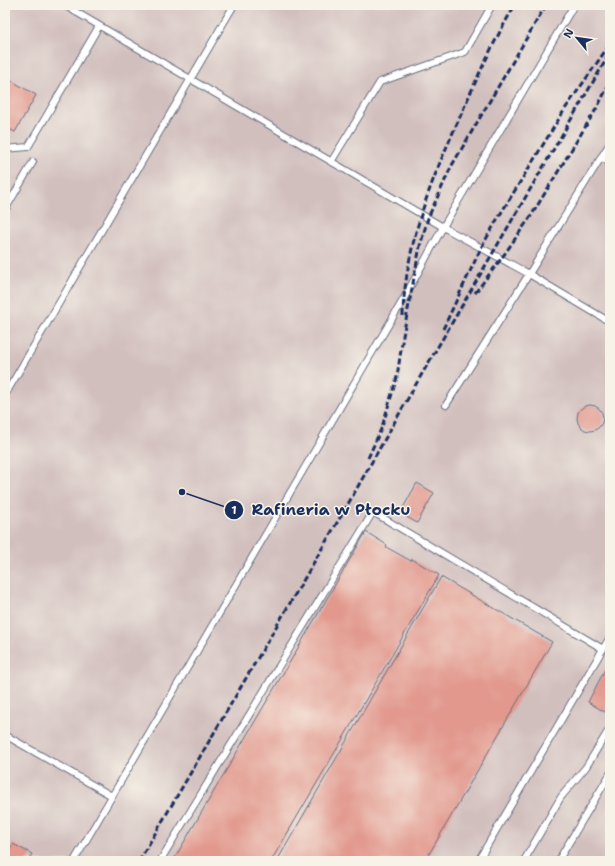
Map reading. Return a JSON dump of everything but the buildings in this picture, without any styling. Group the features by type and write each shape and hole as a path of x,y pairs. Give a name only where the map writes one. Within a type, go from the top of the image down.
{"lane":[{"path":"64,5 443,228 529,274 610,322"},
{"path":"5,395 234,5"},
{"path":"331,162 380,82 465,52 492,5"},
{"path":"74,861 399,307 443,228 574,5"},
{"path":"5,149 28,147 99,26"},
{"path":"446,405 610,143"},
{"path":"601,157 610,163"},
{"path":"5,210 33,162"},
{"path":"160,861 373,512 603,649"},
{"path":"478,861 610,637"},
{"path":"525,859 561,798 586,767 610,728"},
{"path":"5,735 112,796"},
{"path":"558,861 610,774"}],"shaded area":[{"path":"5,5 610,5 610,861 5,861"}],"railway":[{"path":"403,316 407,274 421,214 442,157 478,76 499,33 515,5"},
{"path":"368,458 382,427 397,377 420,246 428,218 451,167 546,5"},
{"path":"443,329 481,248 498,218 565,109 610,44"},
{"path":"139,861 610,53"},
{"path":"475,293 531,216 598,106 610,82"}],"place":[{"name":"Rafineria w Płocku","path":"182,492"}]}
